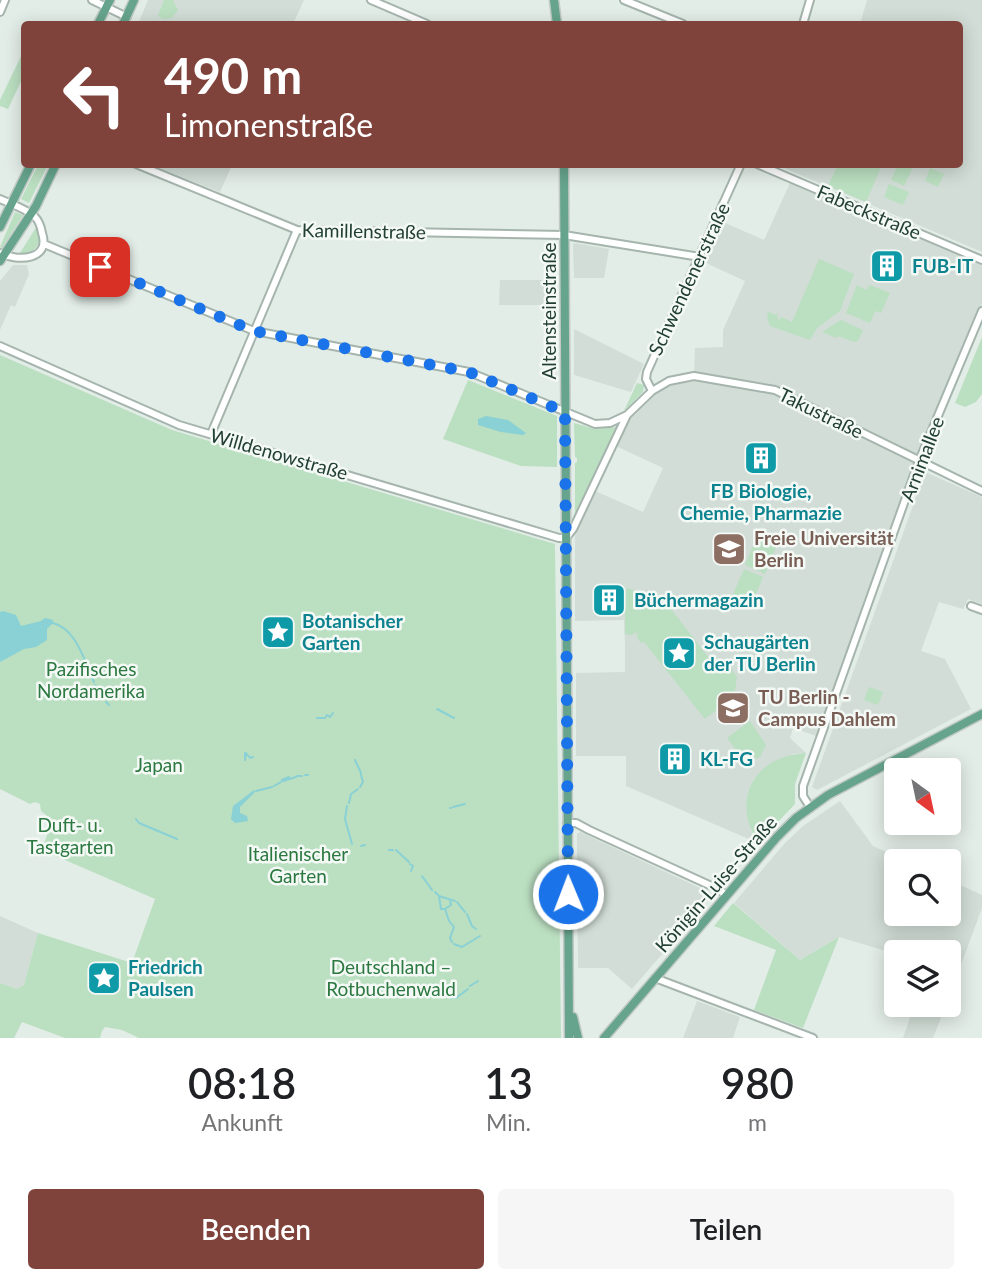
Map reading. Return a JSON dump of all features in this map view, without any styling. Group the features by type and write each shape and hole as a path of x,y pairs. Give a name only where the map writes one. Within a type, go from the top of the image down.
{"main road":[{"path":"125,21 134,0"},
{"path":"554,0 557,21"},
{"path":"100,21 108,4"},
{"path":"0,227 29,168"},
{"path":"1,256 31,214 54,168"},
{"name":"Altensteinstraße","path":"564,168 569,1038"},
{"name":"Königin-Luise-Straße","path":"604,1038 777,837 810,807 848,784 982,715"},
{"name":"Altensteinstraße","path":"570,1004 578,1038"}],"street":[{"path":"0,12 5,0"},
{"path":"92,0 108,4 125,21"},
{"path":"371,0 420,21"},
{"path":"624,0 676,21"},
{"path":"804,21 810,0"},
{"name":"Kamillenstraße","path":"146,168 298,230 564,235 700,257"},
{"name":"Schwendenerstraße","path":"652,391 646,382 646,374 739,168"},
{"name":"Fabeckstraße","path":"766,168 982,260"},
{"path":"0,199 31,214 38,222 44,244"},
{"path":"211,434 298,230"},
{"path":"1,256 27,258 37,253 44,244"},
{"path":"44,244 254,331 469,372 595,424 610,423 627,415 652,391"},
{"name":"Arnimallee","path":"810,807 803,796 803,786 919,461 982,311"},
{"name":"Willdenowstraße","path":"0,346 179,425 566,538"},
{"name":"Takustraße","path":"652,391 669,382 694,376 775,390 982,491"},
{"path":"566,538 573,529 627,415"},
{"path":"971,606 982,610"},
{"path":"568,823 583,826 726,895"},
{"path":"655,978 813,1038"}],"shaded area":[{"path":"148,0 304,0 294,21 139,21"},
{"path":"867,0 982,0 982,252 784,168 963,168 963,21 861,21"},
{"path":"160,168 231,168 220,192"},
{"path":"790,183 982,264 982,304 916,455 777,387 710,374 694,374 695,348 723,347 723,330 745,281 704,262 723,222 764,240"},
{"path":"575,243 609,249 604,278 574,278"},
{"path":"13,265 27,265 29,274 15,307 11,305 0,330 0,281"},
{"path":"500,280 555,280 556,305 499,305"},
{"path":"574,329 644,364 631,392 574,375"},
{"name":"Freie Universität Berlin","path":"701,380 776,393 911,461 914,465 816,736 793,728 790,738 806,753 793,754 754,779 748,793 752,834 758,843 626,786 626,756 576,756 576,673 625,672 625,647 624,620 575,621 575,535 595,491 643,512 663,468 616,446 630,416 654,393 667,386"},
{"name":"Freie Universität Berlin","path":"925,472 982,497 982,604 968,599 963,609 939,602 921,651 945,659 971,709 817,790 812,787"},
{"path":"840,801 873,846 884,851 884,926 961,926 961,885 982,895 982,908 961,965 961,940 884,940 884,950 839,937 800,960 734,903 803,826"},
{"path":"580,832 711,893 712,896 632,989 608,968 578,968 577,834"},
{"path":"0,916 38,933 24,985 17,989 0,983"},
{"path":"697,1001 740,1017 733,1038 683,1038"},
{"path":"910,1017 941,1017 933,1038 903,1038"}],"green space":[{"path":"164,0 173,0 178,10 172,18 163,19 158,16"},
{"path":"21,56 21,81 8,109 0,106 0,100"},
{"path":"36,168 46,168 29,203 21,199"},
{"path":"836,168 881,168 866,202 828,186"},
{"path":"896,168 913,168 904,186 891,180"},
{"path":"930,168 944,174 938,187 925,181"},
{"path":"889,184 909,192 903,205 884,197"},
{"path":"15,212 23,215 2,248 0,247"},
{"path":"37,226 39,243 29,253 18,256"},
{"path":"819,259 854,274 840,311 817,328 810,340 770,326 768,312 776,315 778,312 777,318 792,322"},
{"path":"857,285 866,290 870,285 890,293 881,313 875,311 870,323 846,313"},
{"path":"841,320 863,330 858,341 838,336 836,338 822,332"},
{"path":"982,337 982,394 976,402 965,407 955,403"},
{"name":"Botanischer Garten","path":"0,355 172,430 555,544 561,1038 139,1038 122,1030 105,1027 100,1038 65,1038 22,1022 14,1038 0,1038 0,983 17,989 24,985 38,933 132,963 155,899 42,850 52,820 41,811 40,804 30,804 0,789"},
{"path":"468,380 557,416 557,467 521,466 443,439"},
{"path":"637,383 644,385 643,392 624,411"},
{"path":"574,423 595,429 618,427 580,504 582,505 575,520 577,458"},
{"path":"758,534 778,543 765,574 745,565"},
{"path":"744,569 763,577 750,608 731,599"},
{"name":"Schaugärten der TU Berlin","path":"627,588 673,603 671,609 712,662 727,663 737,677 737,694 705,719 644,642 641,643 636,632 632,635 625,634"},
{"path":"869,687 883,692 878,705 864,700"},
{"path":"750,721 766,745 760,757 751,761 742,758 727,738"},
{"path":"806,753 795,784 795,804 758,843 750,826 747,810 747,796 752,782 773,762"},
{"path":"733,903 800,960 839,937 803,1028 754,1010 776,950 714,926"}],"water":[{"path":"486,416 508,420 526,433 523,435 501,432 478,425 478,419"},
{"path":"0,612 16,615 21,626 45,618 53,620 47,629 47,640 0,662"},
{"path":"254,790 240,807 240,813 247,816 248,821 235,823 231,819 233,806"}],"waterway":[{"path":"53,623 61,626 74,639 94,682"},
{"path":"95,685 99,692"},
{"path":"100,693 104,699"},
{"path":"106,702 109,705"},
{"path":"437,709 454,718"},
{"path":"317,718 325,718 327,715 330,717 333,713"},
{"path":"245,753 245,760 246,753 250,758 253,757"},
{"path":"355,760 361,773"},
{"path":"360,787 363,782 361,775"},
{"path":"297,776 302,776"},
{"path":"282,780 289,777"},
{"path":"283,781 296,777"},
{"path":"274,786 281,782"},
{"path":"256,791 272,787"},
{"path":"349,803 351,794 358,789"},
{"path":"453,807 465,804"},
{"path":"347,806 345,819 352,844"},
{"path":"136,819 139,823 177,839"},
{"path":"361,846 365,845"},
{"path":"396,850 409,862"},
{"path":"410,864 413,866 411,871"},
{"path":"422,876 432,890"},
{"path":"435,892 455,901"},
{"path":"439,896 441,909 445,909 449,921"},
{"path":"445,909 451,905 450,901"},
{"path":"457,902 465,912"},
{"path":"467,914 476,929"},
{"path":"450,922 454,927 450,938 452,942"},
{"path":"454,944 462,947 480,936"},
{"path":"470,986 478,981"},
{"path":"451,998 456,998 468,989"}],"place":[{"name":"FUB-IT","path":"887,266"},
{"name":"FB Biologie, Chemie, Pharmazie","path":"761,458"},
{"name":"Freie Universität Berlin","path":"729,549"},
{"name":"Büchermagazin","path":"609,600"},
{"name":"Botanischer Garten","path":"278,632"},
{"name":"Schaugärten der TU Berlin","path":"679,653"},
{"name":"TU Berlin - Campus Dahlem","path":"733,708"},
{"name":"KL-FG","path":"675,759"},
{"name":"Friedrich Paulsen","path":"104,978"}],"route":[{"path":"100,267 254,331 469,372 565,412 568,894"}],"park label":[{"name":"Pazifisches Nordamerika","path":"91,680"},
{"name":"Japan","path":"159,765"},
{"name":"Duft- u. Tastgarten","path":"70,836"},
{"name":"Italienischer Garten","path":"298,865"},
{"name":"Deutschland – Rotbuchenwald","path":"391,978"}]}
